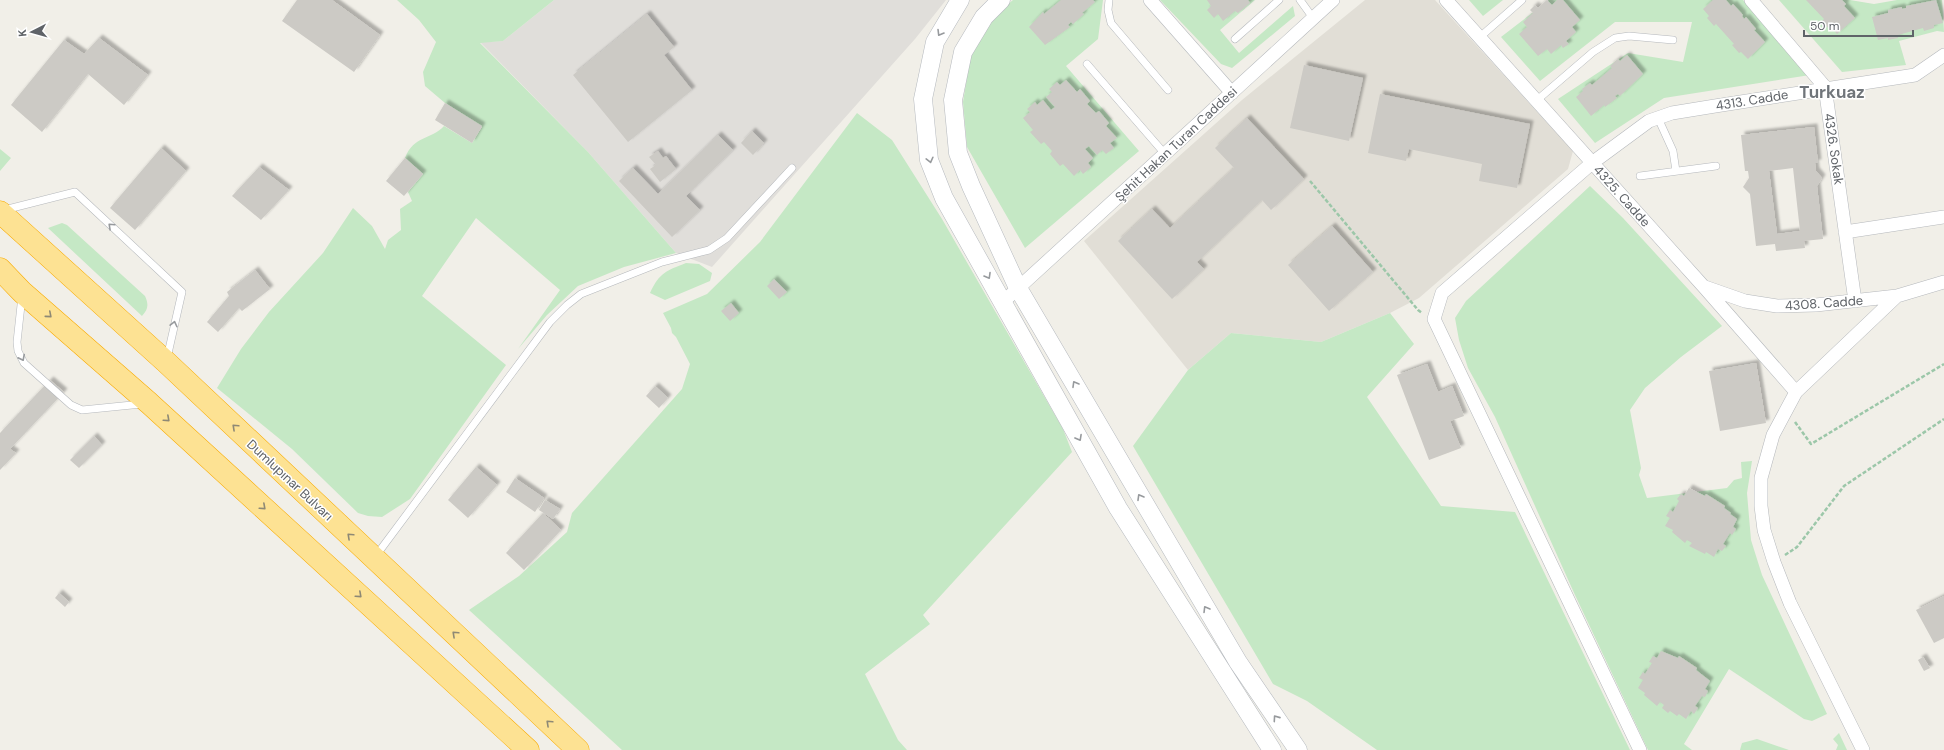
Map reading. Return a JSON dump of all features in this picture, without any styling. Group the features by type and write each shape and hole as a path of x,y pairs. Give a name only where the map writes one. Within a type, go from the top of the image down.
{"highway":[{"name":"Dumlupınar Bulvarı","path":"0,212 166,362 578,750"},
{"path":"0,269 22,292 149,403 528,750"}],"street":[{"path":"960,0 935,42 923,98 929,160 944,198 1118,508 1272,750"},
{"path":"1001,0 984,17 963,52 953,100 958,153 971,186 1018,288 1238,662 1298,750"},
{"path":"1150,0 1232,93"},
{"name":"Şehit Hakan Turan Caddesi","path":"1003,302 1333,0"},
{"name":"4325. Cadde","path":"1446,0 1704,287 1796,392"},
{"path":"1751,0 1825,87"},
{"name":"4313. Cadde","path":"1434,319 1442,293 1592,163 1649,121 1672,113 1825,87 1916,75 1944,55"},
{"name":"4326. Sokak","path":"1825,87 1855,301"},
{"path":"1845,232 1944,217"},
{"name":"4308. Cadde","path":"1704,287 1745,302 1777,306 1816,305 1897,296 1944,282"},
{"path":"1863,750 1790,603 1774,562 1764,530 1760,506 1761,478 1773,435 1796,392 1897,296"},
{"path":"1434,319 1640,750"}],"lane":[{"path":"1109,0 1108,10 1111,23 1168,90"},
{"path":"1235,39 1280,0"},
{"path":"1300,0 1313,18"},
{"path":"1480,37 1522,0"},
{"path":"1536,101 1593,52 1614,38 1629,36 1673,40"},
{"path":"1087,64 1165,154"},
{"path":"1658,118 1673,151 1676,171"},
{"path":"1640,176 1716,166"},
{"path":"374,558 550,322 566,305 581,294 662,262 709,250 727,238 792,168"},
{"path":"0,212 75,192 182,292 166,362"},
{"path":"22,292 18,351 24,363 71,405 82,410 149,403"}],"path":[{"path":"1310,181 1418,310 1434,319"},
{"path":"1786,410 1811,444 1944,364"},
{"path":"1774,562 1797,547 1844,486 1944,419"}],"shaded area":[{"path":"554,0 946,0 915,39 712,267 676,253 588,152 480,42 503,41"},
{"path":"1365,0 1435,0 1573,151 1568,169 1419,298 1390,313 1321,342 1231,333 1188,370 1084,241 1242,100"}],"green space":[{"path":"397,0 554,0 503,41 480,43 588,152 676,253 624,267 578,286 547,315 518,349 560,290 476,218 422,296 506,365 410,499 382,517 368,516 358,513 292,449 217,388 241,349 269,312 323,253 353,208 372,226 385,249 388,240 401,230 400,209 412,201 408,192 423,174 405,158 413,145 418,141 434,134 444,126 472,143 482,127 445,103 425,86 423,72 436,42 419,20"},
{"path":"1013,0 1103,0 1098,39 1066,66 1139,151 1025,248 967,147 963,102 971,53 991,18"},
{"path":"1160,0 1255,0 1220,30 1239,53 1293,6 1295,16 1232,68 1221,64"},
{"path":"1469,0 1503,0 1483,16"},
{"path":"1549,0 1743,0 1810,75 1664,98 1595,143 1558,99 1628,53 1683,62 1692,22 1615,22 1540,81 1501,37"},
{"path":"1779,0 1850,0 1874,4 1897,0 1942,0 1944,32 1937,31 1899,41 1906,65 1842,72"},
{"path":"857,113 892,140 942,219 1063,429 1072,452 923,615 930,624 865,674 898,740 907,750 622,750 469,610 519,576 567,532 572,513 682,389 690,364 676,337 672,333 663,313 707,294 760,242"},
{"path":"0,149 11,158 0,171"},
{"path":"1590,186 1623,218 1722,326 1681,357 1645,388 1630,410 1641,468 1639,475 1647,498 1727,488 1734,480 1742,478 1741,462 1752,461 1747,493 1751,540 1762,575 1827,714 1812,721 1804,719 1729,669 1684,744 1692,750 1648,750 1575,595 1495,417 1468,368 1459,340 1455,318 1466,301"},
{"path":"62,223 67,225 145,296 147,307 142,316 48,228"},
{"path":"686,263 699,264 712,273 710,281 665,300 650,293 664,273"},
{"path":"1390,313 1414,344 1367,397 1441,506 1515,512 1630,750 1377,750 1307,701 1273,684 1133,446 1188,370 1231,333 1321,342"},
{"path":"1839,733 1847,750 1836,750 1838,745 1833,739"},
{"path":"1757,739 1789,750 1740,750 1742,743"}],"building":[{"path":"297,0 332,0 380,35 354,72 282,21"},
{"path":"1061,0 1093,0 1095,2 1082,13 1084,14 1073,24 1071,22 1068,25 1070,27 1045,45 1029,27 1043,12 1044,14"},
{"path":"1207,0 1248,0 1250,3 1238,13 1235,11 1223,21 1218,14 1214,18 1207,10 1211,6"},
{"path":"1547,0 1552,5 1557,0 1563,0 1580,20 1572,27 1576,32 1566,41 1569,44 1563,48 1561,45 1551,54 1547,49 1538,56 1519,34 1527,27 1523,22 1533,13 1530,10 1535,5 1538,8"},
{"path":"1713,0 1726,0 1731,6 1733,4 1743,15 1742,16 1744,19 1746,17 1756,29 1754,30 1765,42 1748,59 1741,52 1739,53 1732,45 1734,44 1716,24 1714,26 1707,18 1709,16 1703,9"},
{"path":"1806,0 1842,0 1846,4 1844,6 1855,18 1837,34 1831,27 1829,29 1822,21 1824,19"},
{"path":"1936,0 1943,23 1934,25 1934,28 1924,31 1923,28 1898,35 1898,38 1878,40 1872,17 1888,13 1888,10 1902,7 1902,9 1906,8 1906,6"},
{"path":"647,14 674,47 664,55 692,90 628,142 573,75"},
{"path":"99,38 148,75 124,105 88,74 42,132 11,105 64,40 84,54"},
{"path":"1627,55 1643,74 1620,96 1618,94 1615,96 1617,98 1605,107 1604,105 1591,116 1576,97 1583,91 1582,89 1590,83 1592,85 1612,68 1610,66 1618,59 1620,61"},
{"path":"1304,65 1363,78 1349,141 1290,128"},
{"path":"1066,80 1077,92 1080,89 1090,101 1087,104 1096,113 1099,111 1109,123 1106,126 1117,138 1110,143 1114,148 1106,154 1102,150 1097,155 1089,146 1085,149 1093,158 1088,163 1091,167 1083,174 1080,170 1074,176 1063,164 1060,166 1050,154 1052,151 1044,142 1041,144 1030,132 1033,130 1023,118 1030,112 1027,109 1035,102 1037,105 1043,100 1051,110 1055,107 1046,97 1052,92 1049,89 1057,82 1060,85"},
{"path":"1380,94 1530,124 1517,188 1479,181 1482,164 1409,149 1406,161 1368,153"},
{"path":"445,103 482,126 472,143 435,120"},
{"path":"1247,118 1304,179 1271,210 1262,200 1197,262 1204,269 1172,299 1118,241 1152,209 1170,228 1234,168 1215,148"},
{"path":"1814,127 1818,163 1815,163 1816,171 1822,178 1817,186 1823,239 1804,241 1805,248 1776,251 1775,244 1756,246 1750,194 1743,187 1749,178 1748,171 1745,171 1741,135","holes":["1793,168 1800,231 1777,234 1769,171"]},
{"path":"752,131 764,143 753,155 741,143"},
{"path":"718,135 733,150 686,196 700,210 672,237 619,181 633,168 658,194"},
{"path":"161,148 186,171 135,230 110,208"},
{"path":"658,151 663,158 666,156 676,169 660,182 650,169 656,165 649,157"},
{"path":"405,158 423,174 404,196 386,181"},
{"path":"259,167 289,190 261,220 232,196"},
{"path":"1332,226 1373,272 1329,311 1288,265"},
{"path":"255,270 270,289 242,311 239,308 218,332 207,322 229,296 227,292"},
{"path":"774,279 787,292 779,299 767,286"},
{"path":"731,303 739,313 730,321 721,311"},
{"path":"1756,363 1766,423 1720,431 1709,371"},
{"path":"1427,364 1438,392 1452,386 1464,416 1450,421 1461,448 1429,460 1397,375"},
{"path":"50,380 64,392 10,449 16,453 0,470 0,433"},
{"path":"655,386 668,398 659,408 646,396"},
{"path":"94,436 102,445 79,468 70,460"},
{"path":"476,467 497,485 468,518 448,500"},
{"path":"515,478 544,498 535,512 506,492"},
{"path":"1689,488 1705,496 1706,494 1725,506 1724,508 1737,519 1733,527 1736,529 1732,535 1730,533 1723,544 1726,546 1722,551 1718,549 1714,557 1706,552 1705,554 1689,546 1692,543 1687,540 1685,543 1672,532 1673,530 1665,526 1670,518 1666,516 1670,510 1673,512 1679,501 1677,499 1681,494 1684,496"},
{"path":"545,500 560,509 553,519 539,510"},
{"path":"543,513 561,530 524,570 506,553"},
{"path":"59,593 69,602 65,607 55,598"},
{"path":"1944,596 1944,638 1934,643 1916,610"},
{"path":"1661,651 1678,658 1679,656 1697,668 1696,670 1710,681 1705,689 1708,691 1705,697 1702,696 1695,706 1698,708 1694,714 1691,711 1686,719 1679,714 1677,716 1670,711 1668,713 1662,708 1664,705 1660,702 1657,706 1638,688 1643,680 1639,678 1643,672 1645,674 1652,663 1649,662 1653,656 1657,658"},
{"path":"1923,657 1930,668 1924,671 1918,660"}],"district":[{"name":"Turkuaz","path":"1832,92"}]}
